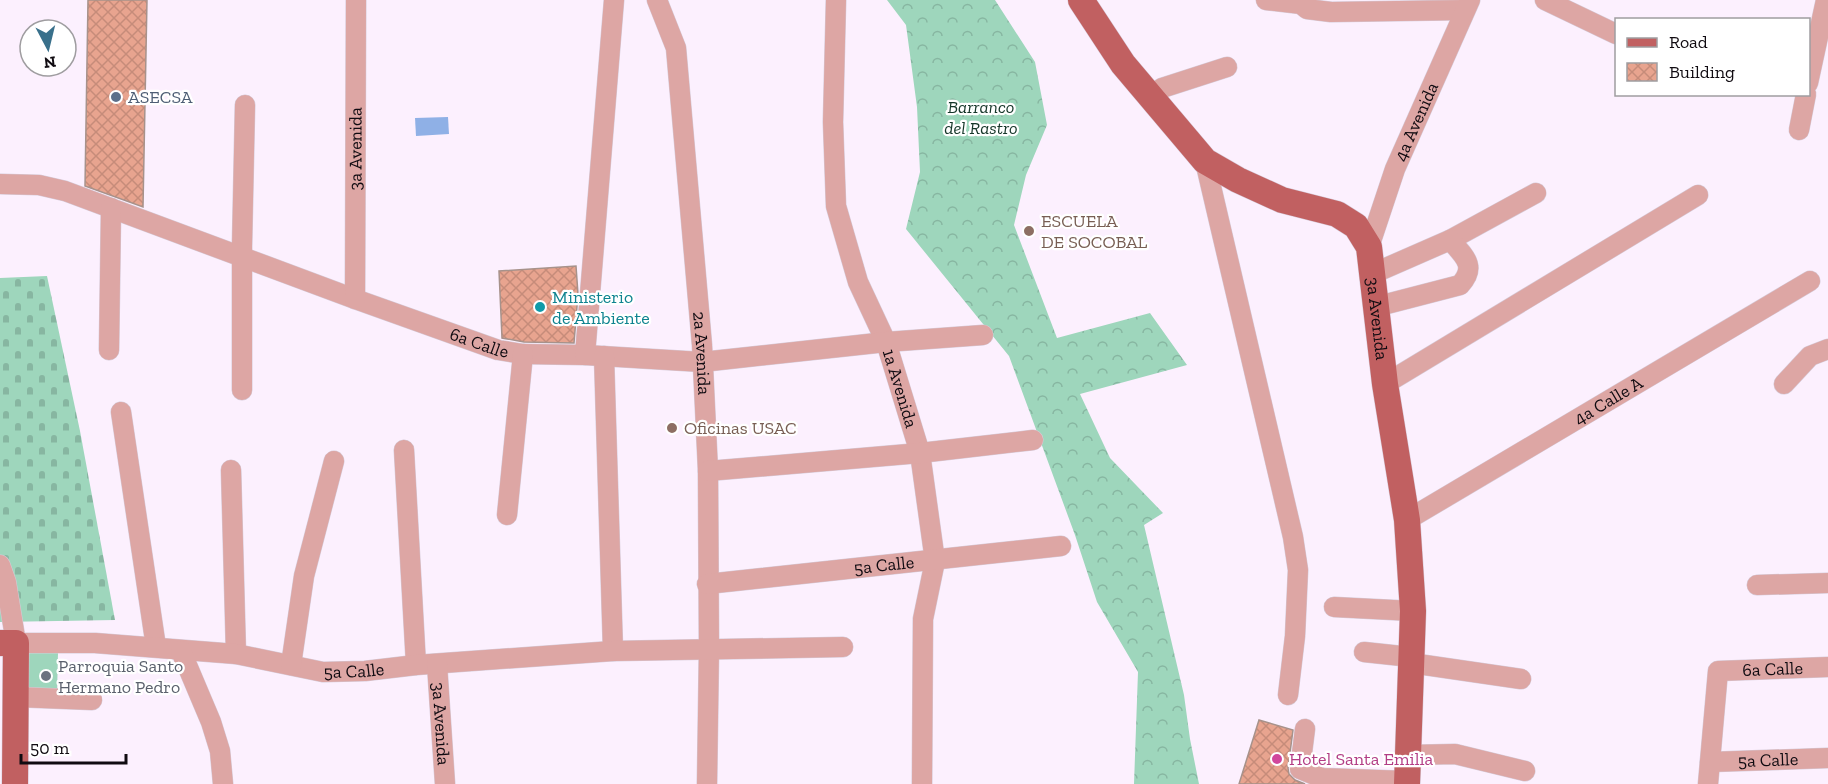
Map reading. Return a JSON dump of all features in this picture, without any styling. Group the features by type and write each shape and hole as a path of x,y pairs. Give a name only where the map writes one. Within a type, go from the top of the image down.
{"main road":[{"name":"3a Avenida","path":"1081,0 1123,64 1205,162 1282,200 1337,214 1356,226 1369,247 1385,384 1407,520 1413,611 1407,783"},
{"path":"8,643 16,697 15,784"}],"street":[{"name":"3a Avenida","path":"354,299 356,0"},
{"path":"613,651 595,355 614,0"},
{"name":"2a Avenida","path":"657,0 676,48 696,266 708,471 707,784"},
{"name":"1a Avenida","path":"836,0 833,122 836,206 858,282 886,342 920,453 935,561 923,619 922,784"},
{"path":"1266,0 1302,2 1307,9 1331,12 1468,5"},
{"path":"1545,0 1615,33"},
{"path":"1811,61 1826,0"},
{"name":"4a Avenida","path":"1369,247 1395,169 1468,5"},
{"path":"1150,96 1162,88 1227,67"},
{"path":"1799,130 1806,96"},
{"path":"243,390 242,257 245,105"},
{"path":"1205,162 1293,537 1298,570 1295,636 1288,695"},
{"name":"6a Calle","path":"0,184 39,185 65,191 354,299 498,350 523,354 595,355 702,362 886,342 983,335"},
{"path":"1372,274 1450,240 1536,193"},
{"path":"1385,384 1698,195"},
{"path":"109,350 111,208"},
{"path":"1375,307 1460,285 1467,279 1469,271 1466,259 1450,240"},
{"name":"4a Calle A","path":"1407,520 1810,282"},
{"path":"1784,384 1810,356 1828,349"},
{"path":"507,515 523,354"},
{"path":"121,412 156,647"},
{"path":"708,471 920,453 1033,440"},
{"path":"404,450 416,665"},
{"path":"291,665 304,576 334,461"},
{"path":"231,470 236,654"},
{"name":"5a Calle","path":"707,584 1061,546"},
{"path":"0,565 6,582 8,643"},
{"path":"1757,585 1828,583"},
{"path":"1334,607 1413,611"},
{"name":"5a Calle","path":"8,643 95,643 236,654 323,672 365,671 416,665 613,651 843,647"},
{"path":"181,651 211,722 220,751 223,784"},
{"path":"1364,652 1521,679"},
{"name":"3a Avenida","path":"437,664 445,784"},
{"name":"6a Calle","path":"1710,762 1718,671 1828,667"},
{"path":"16,697 92,700"},
{"path":"1305,729 1300,768 1322,778 1407,783"},
{"path":"1408,755 1455,754 1525,771"},
{"name":"5a Calle","path":"1710,762 1828,758"},
{"path":"1708,784 1710,762"}],"green space":[{"name":"Barranco del Rastro","path":"887,0 995,0 1035,62 1047,125 1026,175 1014,225 1057,338 1150,313 1187,365 1080,394 1110,458 1163,513 1144,525 1184,695 1199,784 1134,784 1138,672 1097,602 1075,535 1009,356 906,229 920,172 917,107 906,25"},
{"path":"47,276 80,431 115,620 0,622 0,278"},
{"path":"22,650 58,653 57,695 25,693"}],"water":[{"path":"448,117 449,134 416,136 415,118"}],"building":[{"name":"ASECSA","path":"88,0 147,0 143,207 85,186"},
{"name":"Ministerio de Ambiente","path":"576,266 578,294 574,343 524,342 502,338 499,271"},
{"name":"Hotel Santa Emilia","path":"1259,720 1293,730 1289,774 1295,780 1305,784 1239,784"}],"place":[{"name":"ASECSA","path":"116,97"},
{"name":"ESCUELA DE SOCOBAL","path":"1029,231"},
{"name":"Ministerio de Ambiente","path":"540,307"},
{"name":"Oficinas USAC","path":"672,428"},
{"name":"Parroquia Santo Hermano Pedro","path":"46,676"},
{"name":"Hotel Santa Emilia","path":"1277,759"}]}
